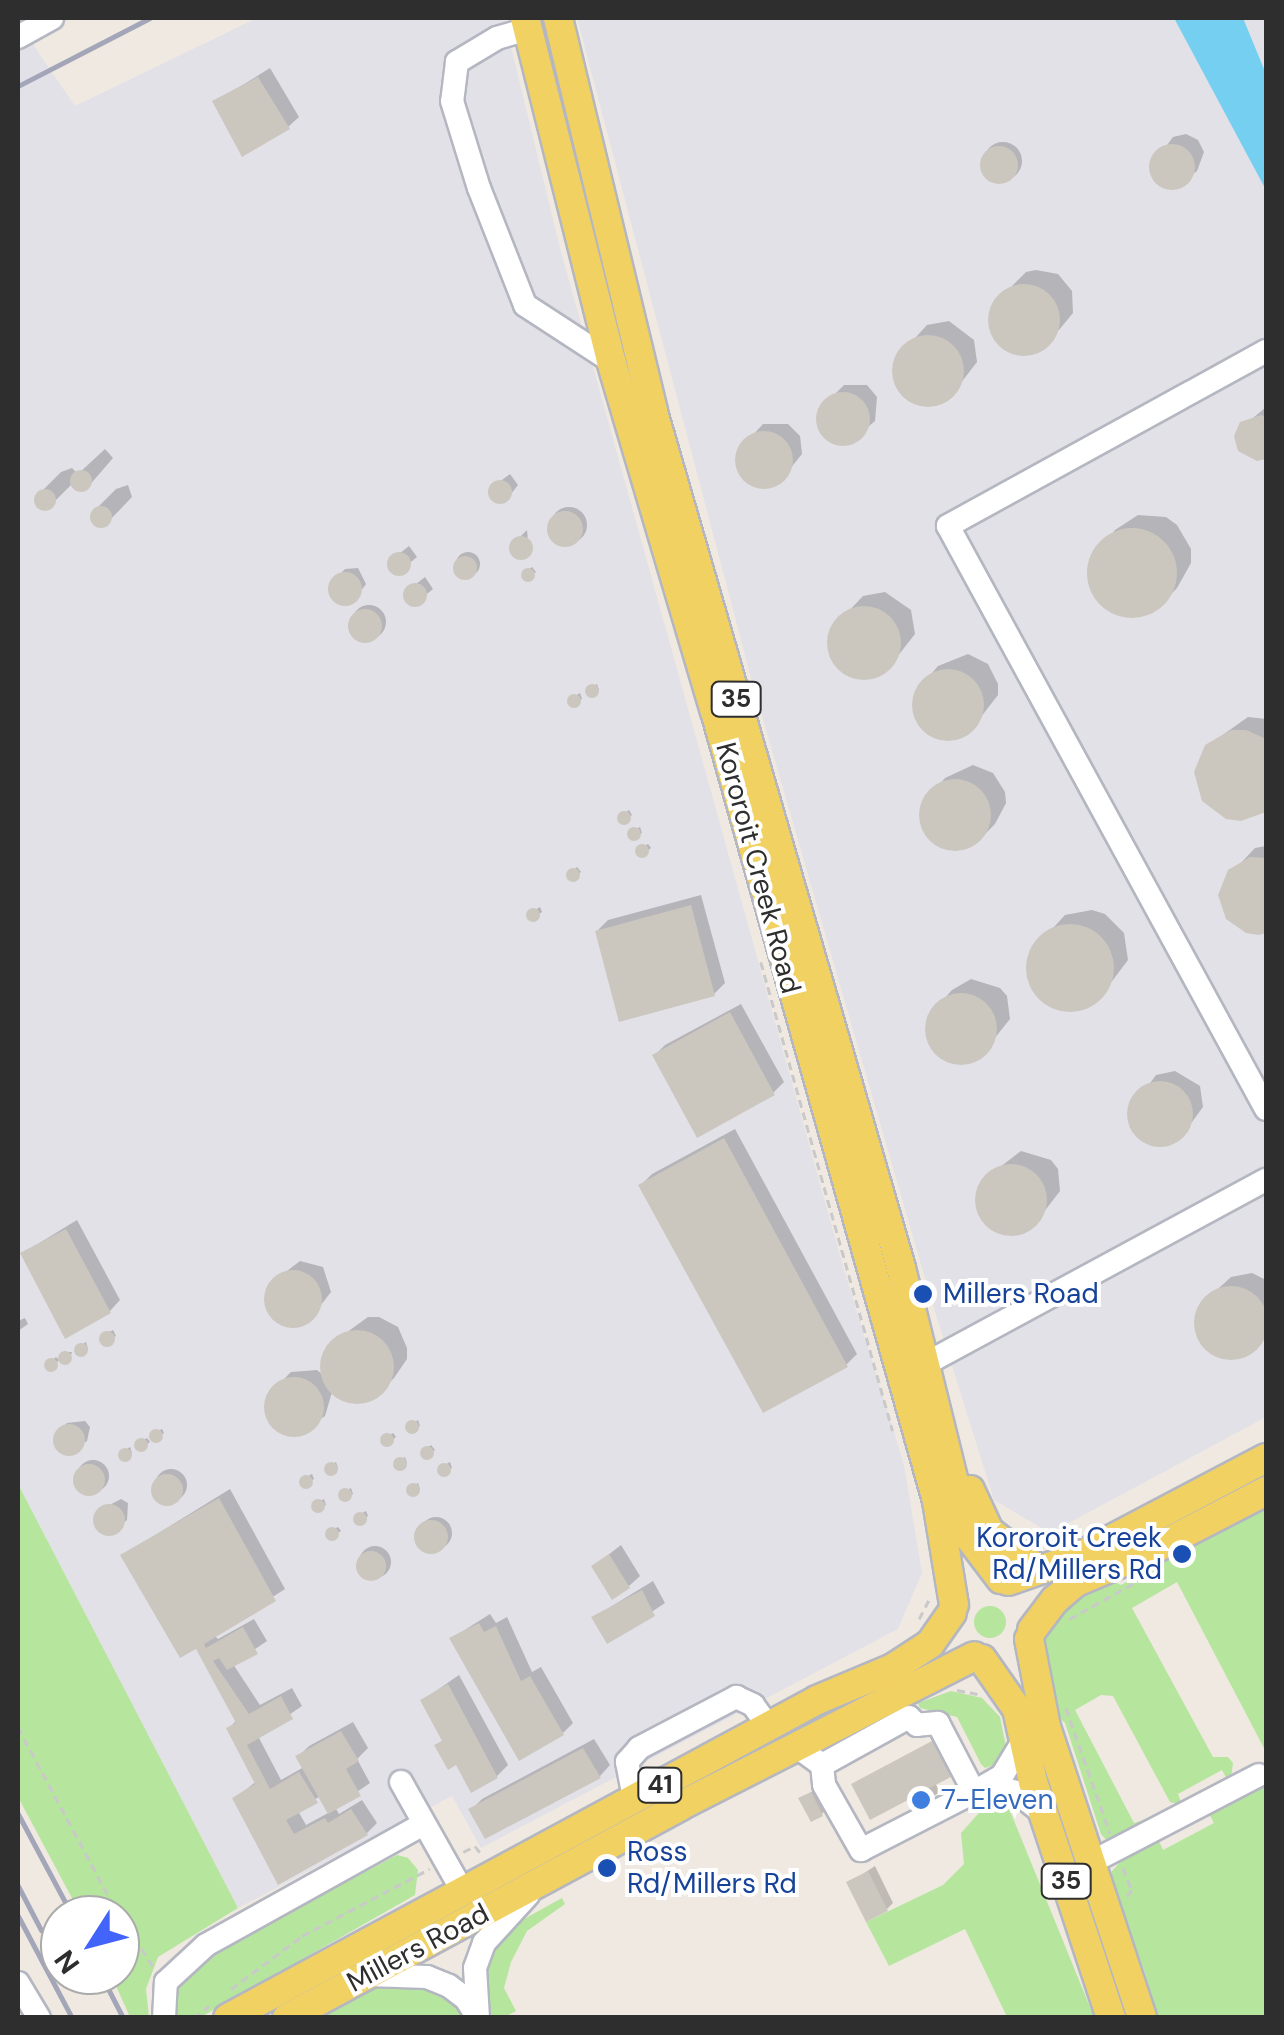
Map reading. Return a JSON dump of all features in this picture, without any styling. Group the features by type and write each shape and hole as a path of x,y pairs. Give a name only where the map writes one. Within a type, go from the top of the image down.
{"main road":[{"path":"526,23 558,19"},
{"name":"Kororoit Creek Road","path":"558,19 652,412 927,1363 965,1528 1005,1580"},
{"name":"Kororoit Creek Road","path":"526,23 611,361 715,711 946,1539 953,1609"},
{"path":"792,992 819,985"},
{"path":"905,1389 927,1363"},
{"path":"946,1439 989,1531 1038,1570"},
{"path":"953,1609 973,1583 1005,1580 1080,1556 1266,1458"},
{"path":"978,1658 1007,1658 1055,1600 1076,1582 1156,1548 1266,1492"},
{"name":"35","path":"1005,1580 1026,1596 1038,1701 1104,1855 1142,2018"},
{"name":"35","path":"953,1609 956,1638 1011,1697 1110,2018"},
{"name":"Millers Road","path":"221,2006 462,1892 768,1726 918,1653 953,1609"},
{"name":"Millers Road","path":"287,2018 796,1746 916,1684 978,1658"}],"street":[{"path":"18,37 52,18"},
{"path":"526,23 457,62 452,100 479,188 525,305 611,361"},
{"path":"1266,351 948,526 1266,1108"},
{"path":"927,1363 1266,1180"},
{"path":"916,1684 907,1707 909,1717 917,1725 938,1723 981,1789"},
{"path":"634,1798 628,1762 640,1748 736,1697 754,1705 768,1726"},
{"path":"822,1766 909,1717"},
{"path":"796,1746 822,1766 824,1785 861,1850 981,1789 1010,1766 1024,1741"},
{"path":"1104,1855 1260,1775"},
{"path":"401,1782 462,1892"},
{"path":"981,1789 1016,1792 1044,1814"},
{"path":"164,2018 166,1982 206,1945 422,1824"},
{"path":"478,2018 475,1968 484,1943 540,1883"},
{"path":"366,1976 406,1975 438,1982 466,1999 478,2018"},
{"path":"18,1984 39,2018"}],"path":[{"path":"1066,1707 1104,1855"},
{"path":"18,1726 109,1895"},
{"path":"194,2018 221,2006 302,1936 445,1861"},
{"path":"140,1951 166,1982"}],"shaded area":[{"path":"18,18 29,18 23,21 36,49 75,106 257,18 504,18 560,248 842,1263 904,1465 922,1573 898,1629 481,1848 452,1796 238,1908 18,1484"},
{"path":"577,18 1266,18 1266,1417 1050,1533 994,1500 931,1299 751,678"}],"green space":[{"path":"18,1484 238,1908 158,1957 146,1989 149,2017 130,2017 120,1995 140,1995 140,1895 70,1895 18,1797"},
{"path":"1266,1507 1266,1752 1177,1582 1132,1608 1213,1757 1228,1757 1233,1763 1231,1778 1228,1781 1222,1770 1178,1794 1182,1805 1170,1802 1113,1696 1101,1695 1075,1710 1134,1823 1149,1818 1163,1850 1214,1823 1208,1812 1266,1782 1266,2017 1158,2017 1144,1970 1110,1886 1112,1871 1124,1858 1116,1840 1107,1841 1101,1834 1065,1723 1056,1715 1040,1645 1065,1602 1110,1580 1121,1585"},
{"path":"990,1606 1001,1611 1006,1622 1001,1633 990,1638 979,1633 974,1622 979,1611"},
{"path":"951,1691 982,1698 1000,1717 1006,1747 1003,1759 985,1768 957,1717 920,1708 918,1703"},
{"path":"994,1796 1004,1796 1094,2017 1007,2017 965,1929 889,1966 866,1922 943,1885 964,1864 961,1833"},
{"path":"397,1855 408,1858 418,1870 415,1895 201,2017 172,2017 174,1988 197,1961"},
{"path":"562,1898 565,1904 527,1931 511,1962 504,1988 516,2011 505,2017 487,2017 484,1995 488,1946 515,1924"},
{"path":"418,1981 459,2003 464,2017 317,2018 385,1982"}],"water":[{"path":"1174,18 1243,18 1266,74 1266,190"}],"building":[{"path":"258,77 290,129 242,157 212,101"},
{"path":"1172,144 1189,150 1195,167 1189,184 1172,190 1155,184 1149,167 1155,150"},
{"path":"999,146 1012,152 1018,165 1012,178 999,184 986,178 980,165 986,152"},
{"path":"1024,284 1050,294 1060,320 1050,346 1024,356 998,346 988,320 998,294"},
{"path":"928,335 953,346 964,371 953,396 928,407 903,396 892,371 903,346"},
{"path":"843,392 862,400 870,419 862,438 843,446 824,438 816,419 824,400"},
{"path":"1266,417 1266,459 1257,461 1238,451 1234,436 1240,422"},
{"path":"764,431 785,439 793,460 785,481 764,489 743,481 735,460 743,439"},
{"path":"81,470 89,473 89,489 81,492 73,489 70,481 73,473"},
{"path":"500,480 509,483 509,501 500,504 491,501 488,492 491,483"},
{"path":"45,489 53,492 53,508 45,511 37,508 34,500 37,492"},
{"path":"101,506 109,509 109,525 101,528 93,525 90,517 93,509"},
{"path":"565,511 578,516 583,529 578,542 565,547 552,542 547,529 552,516"},
{"path":"1132,528 1149,531 1164,541 1174,556 1174,590 1164,605 1149,615 1132,618 1115,615 1100,605 1090,590 1087,573 1090,556 1100,541 1115,531"},
{"path":"521,536 530,539 530,557 521,560 512,557 509,548 512,539"},
{"path":"399,552 408,555 408,573 399,576 390,573 387,564 390,555"},
{"path":"465,556 474,559 474,577 465,580 456,577 453,568 456,559"},
{"path":"528,568 535,575 528,582 521,575"},
{"path":"345,572 357,577 362,589 357,601 345,606 333,601 328,589 333,577"},
{"path":"415,583 424,586 424,604 415,607 406,604 403,595 406,586"},
{"path":"864,606 878,608 890,617 899,629 899,657 890,669 878,678 864,680 850,678 838,669 829,657 827,643 829,629 838,617 850,608"},
{"path":"365,609 377,614 382,626 377,638 365,643 353,638 348,626 353,614"},
{"path":"948,669 962,671 974,679 982,691 982,719 974,731 962,739 948,741 934,739 922,731 914,719 912,705 914,691 922,679 934,671"},
{"path":"592,684 599,691 592,698 585,691"},
{"path":"574,694 581,701 574,708 567,701"},
{"path":"1231,730 1246,730 1266,739 1266,812 1241,821 1226,819 1202,801 1194,772 1205,745"},
{"path":"955,779 969,781 981,789 989,801 989,829 981,841 969,849 955,851 941,849 929,841 921,829 919,815 921,801 929,789 941,781"},
{"path":"624,811 631,818 624,825 617,818"},
{"path":"634,827 641,834 634,841 627,834"},
{"path":"642,844 649,851 642,858 635,851"},
{"path":"1250,857 1266,858 1266,933 1259,935 1246,933 1226,919 1218,895 1228,870"},
{"path":"573,868 580,875 573,882 566,875"},
{"path":"691,905 715,996 619,1022 595,931"},
{"path":"533,908 540,915 533,922 526,915"},
{"path":"1061,924 1079,924 1095,931 1107,943 1114,968 1107,993 1095,1005 1079,1012 1061,1012 1045,1005 1033,993 1026,977 1026,959 1033,943 1045,931"},
{"path":"961,993 986,1004 997,1029 986,1054 961,1065 936,1054 925,1029 936,1004"},
{"path":"730,1012 775,1095 697,1138 652,1055"},
{"path":"1160,1081 1184,1090 1193,1114 1184,1138 1160,1147 1136,1138 1127,1114 1136,1090"},
{"path":"724,1138 848,1367 763,1413 638,1185"},
{"path":"1011,1164 1036,1175 1047,1200 1036,1225 1011,1236 986,1225 975,1200 986,1175"},
{"path":"66,1229 111,1313 65,1339 20,1253"},
{"path":"293,1270 313,1279 322,1299 313,1319 293,1328 273,1319 264,1299 273,1279"},
{"path":"1231,1286 1257,1297 1268,1323 1257,1349 1231,1360 1205,1349 1194,1323 1205,1297"},
{"path":"357,1330 383,1341 394,1367 383,1393 357,1404 331,1393 320,1367 331,1341"},
{"path":"107,1331 115,1339 107,1347 99,1339"},
{"path":"81,1343 88,1350 81,1357 74,1350"},
{"path":"65,1351 72,1358 65,1365 58,1358"},
{"path":"51,1358 58,1365 51,1372 44,1365"},
{"path":"294,1377 315,1386 324,1407 315,1428 294,1437 273,1428 264,1407 273,1386"},
{"path":"412,1420 419,1427 412,1434 405,1427"},
{"path":"69,1424 80,1429 85,1440 80,1451 69,1456 58,1451 53,1440 58,1429"},
{"path":"156,1429 163,1436 156,1443 149,1436"},
{"path":"387,1433 394,1440 387,1447 380,1440"},
{"path":"141,1438 148,1445 141,1452 134,1445"},
{"path":"427,1446 434,1453 427,1460 420,1453"},
{"path":"125,1448 132,1455 125,1462 118,1455"},
{"path":"400,1457 407,1464 400,1471 393,1464"},
{"path":"331,1462 338,1469 331,1476 324,1469"},
{"path":"444,1463 451,1470 444,1477 437,1470"},
{"path":"89,1464 100,1469 105,1480 100,1491 89,1496 78,1491 73,1480 78,1469"},
{"path":"167,1474 178,1479 183,1490 178,1501 167,1506 156,1501 151,1490 156,1479"},
{"path":"306,1475 313,1482 306,1489 299,1482"},
{"path":"413,1483 420,1490 413,1497 406,1490"},
{"path":"345,1488 352,1495 345,1502 338,1495"},
{"path":"219,1498 276,1601 204,1644 206,1648 243,1627 258,1654 227,1670 219,1658 213,1661 249,1714 281,1696 293,1719 247,1745 270,1789 299,1772 318,1803 286,1820 294,1834 325,1818 328,1823 351,1809 368,1835 278,1885 232,1798 255,1784 226,1728 236,1723 196,1649 180,1658 120,1555"},
{"path":"318,1499 325,1506 318,1513 311,1506"},
{"path":"109,1504 120,1509 125,1520 120,1531 109,1536 98,1531 93,1520 98,1509"},
{"path":"360,1512 367,1519 360,1526 353,1519"},
{"path":"431,1520 443,1525 448,1537 443,1549 431,1554 419,1549 414,1537 419,1525"},
{"path":"332,1527 339,1534 332,1541 325,1534"},
{"path":"371,1551 382,1555 386,1566 382,1577 371,1581 360,1577 356,1566 360,1555"},
{"path":"609,1554 630,1588 612,1600 591,1566"},
{"path":"642,1590 655,1616 607,1644 591,1617"},
{"path":"479,1623 484,1632 496,1626 521,1681 530,1676 564,1735 519,1761 449,1638"},
{"path":"448,1684 498,1778 471,1793 456,1765 448,1770 434,1745 442,1741 420,1700"},
{"path":"341,1731 359,1761 346,1769 361,1796 328,1814 295,1756"},
{"path":"947,1733 966,1769 928,1789 934,1801 914,1812 908,1800 870,1820 851,1784"},
{"path":"583,1748 601,1778 485,1839 468,1809"},
{"path":"811,1792 823,1816 811,1822 798,1798"},
{"path":"868,1871 888,1911 866,1922 846,1882"}],"railway":[{"path":"18,86 150,18"},
{"path":"18,1814 61,1895"},
{"path":"18,1886 40,1928"},
{"path":"18,1916 72,2018"},
{"path":"111,1995 123,2018"}],"place":[{"name":"Millers Road","path":"923,1294"},
{"name":"Kororoit Creek Rd/Millers Rd","path":"1182,1554"},
{"name":"7-Eleven","path":"921,1800"},
{"name":"Ross Rd/Millers Rd","path":"607,1868"}]}
